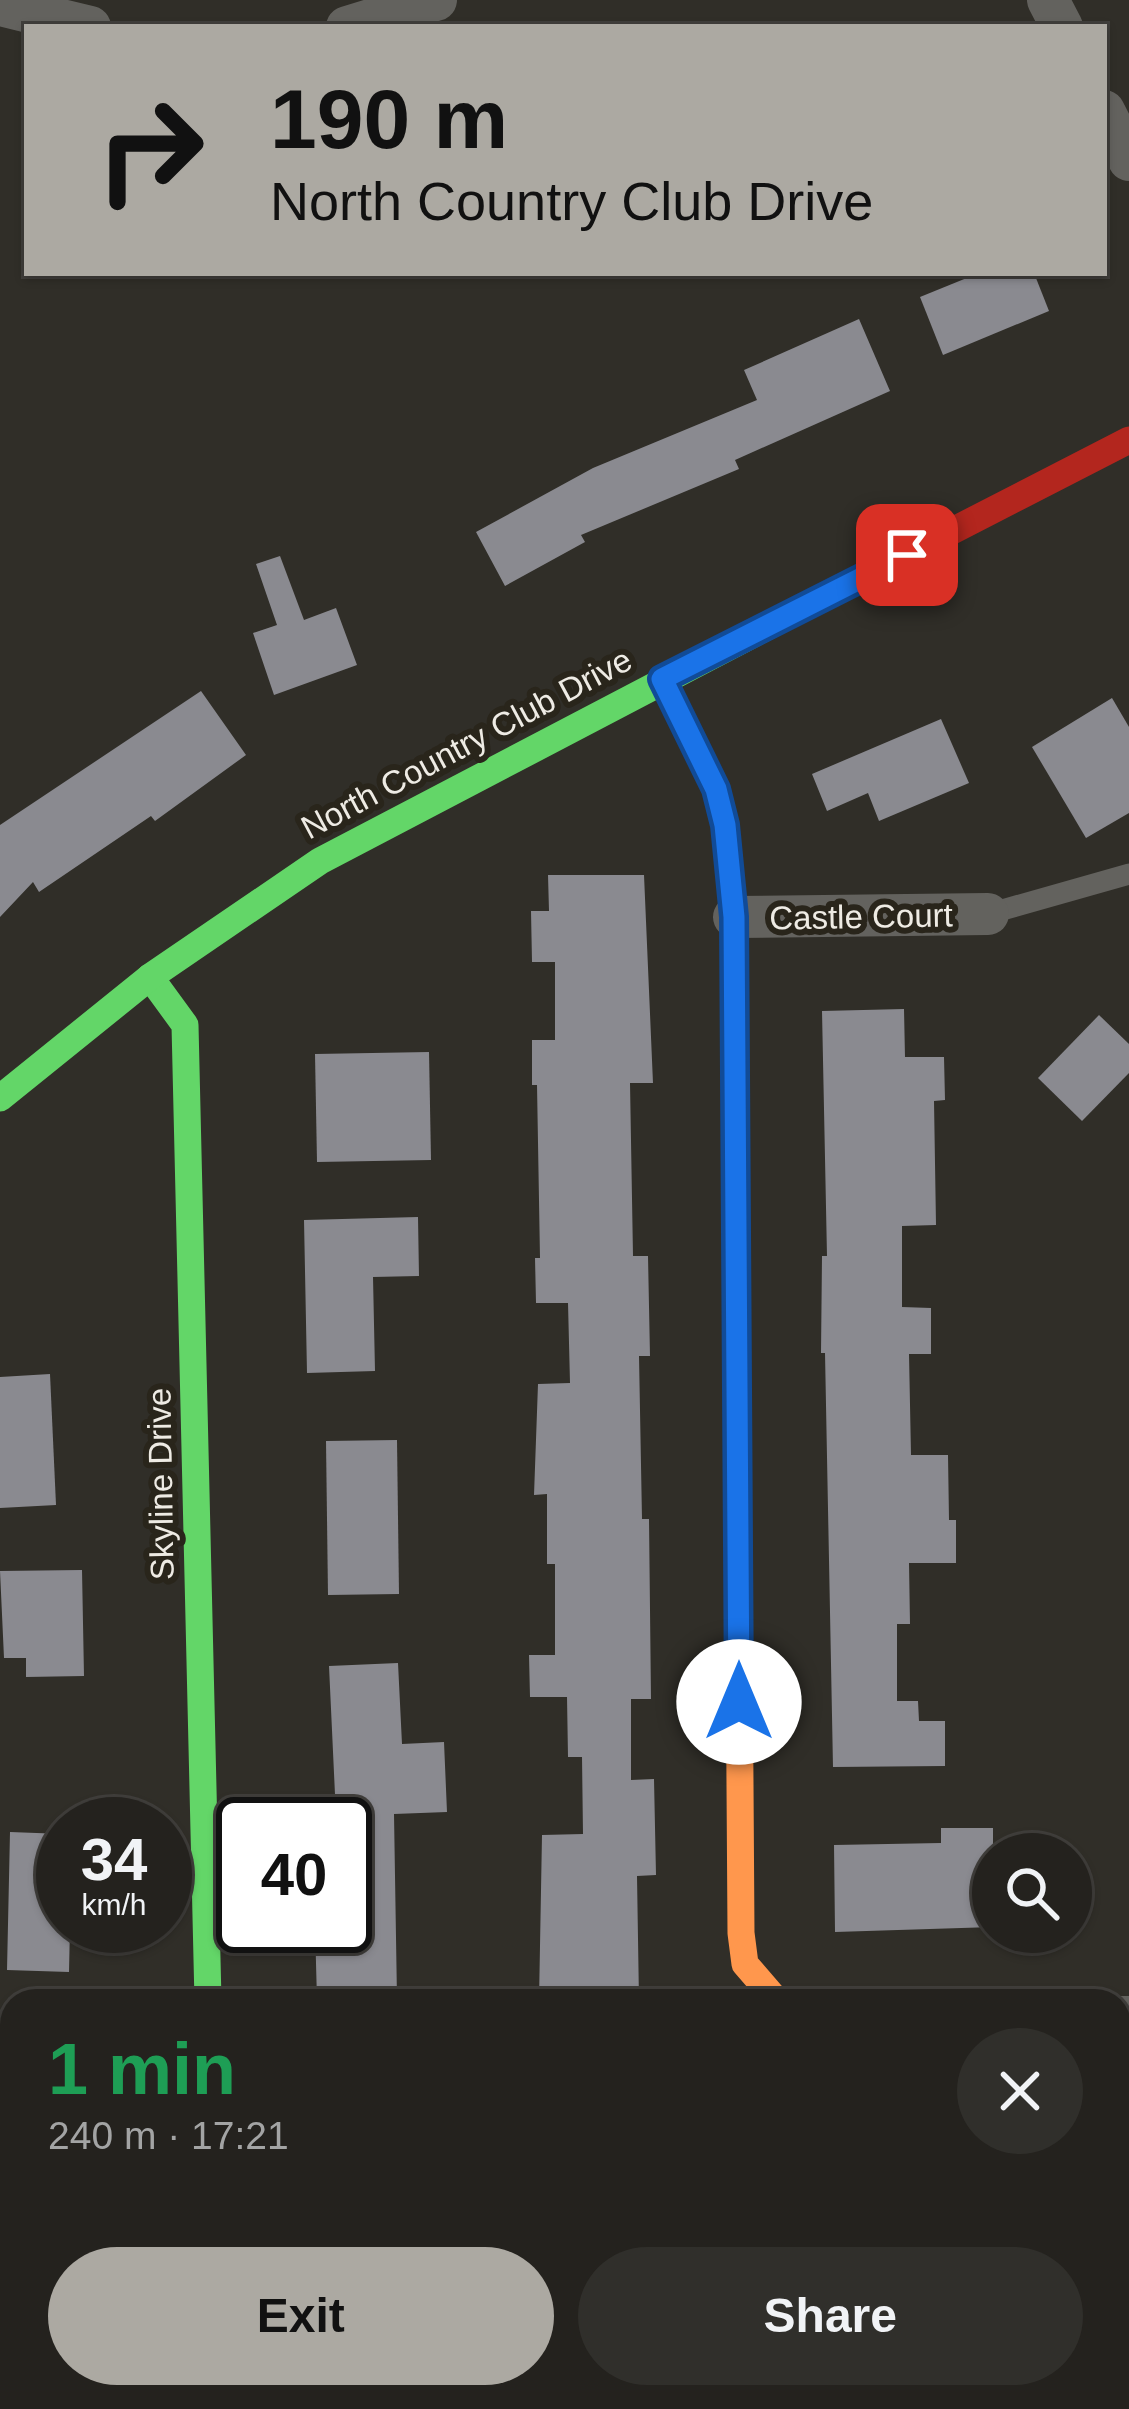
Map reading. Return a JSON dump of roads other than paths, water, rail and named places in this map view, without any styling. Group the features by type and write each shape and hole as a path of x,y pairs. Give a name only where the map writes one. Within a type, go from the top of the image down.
{"street":[{"path":"357,24 436,0"},
{"path":"0,5 78,24"},
{"path":"1107,116 1129,160"},
{"name":"North Country Club Drive","path":"0,1098 150,977 320,861 1129,440"},
{"path":"662,679 716,789 725,825 734,917 741,1933 746,1964 767,1989"},
{"name":"Castle Court","path":"734,917 988,914"},
{"name":"Skyline Drive","path":"150,977 185,1025 208,1989"}],"lane":[{"path":"988,914 1129,874"}]}
